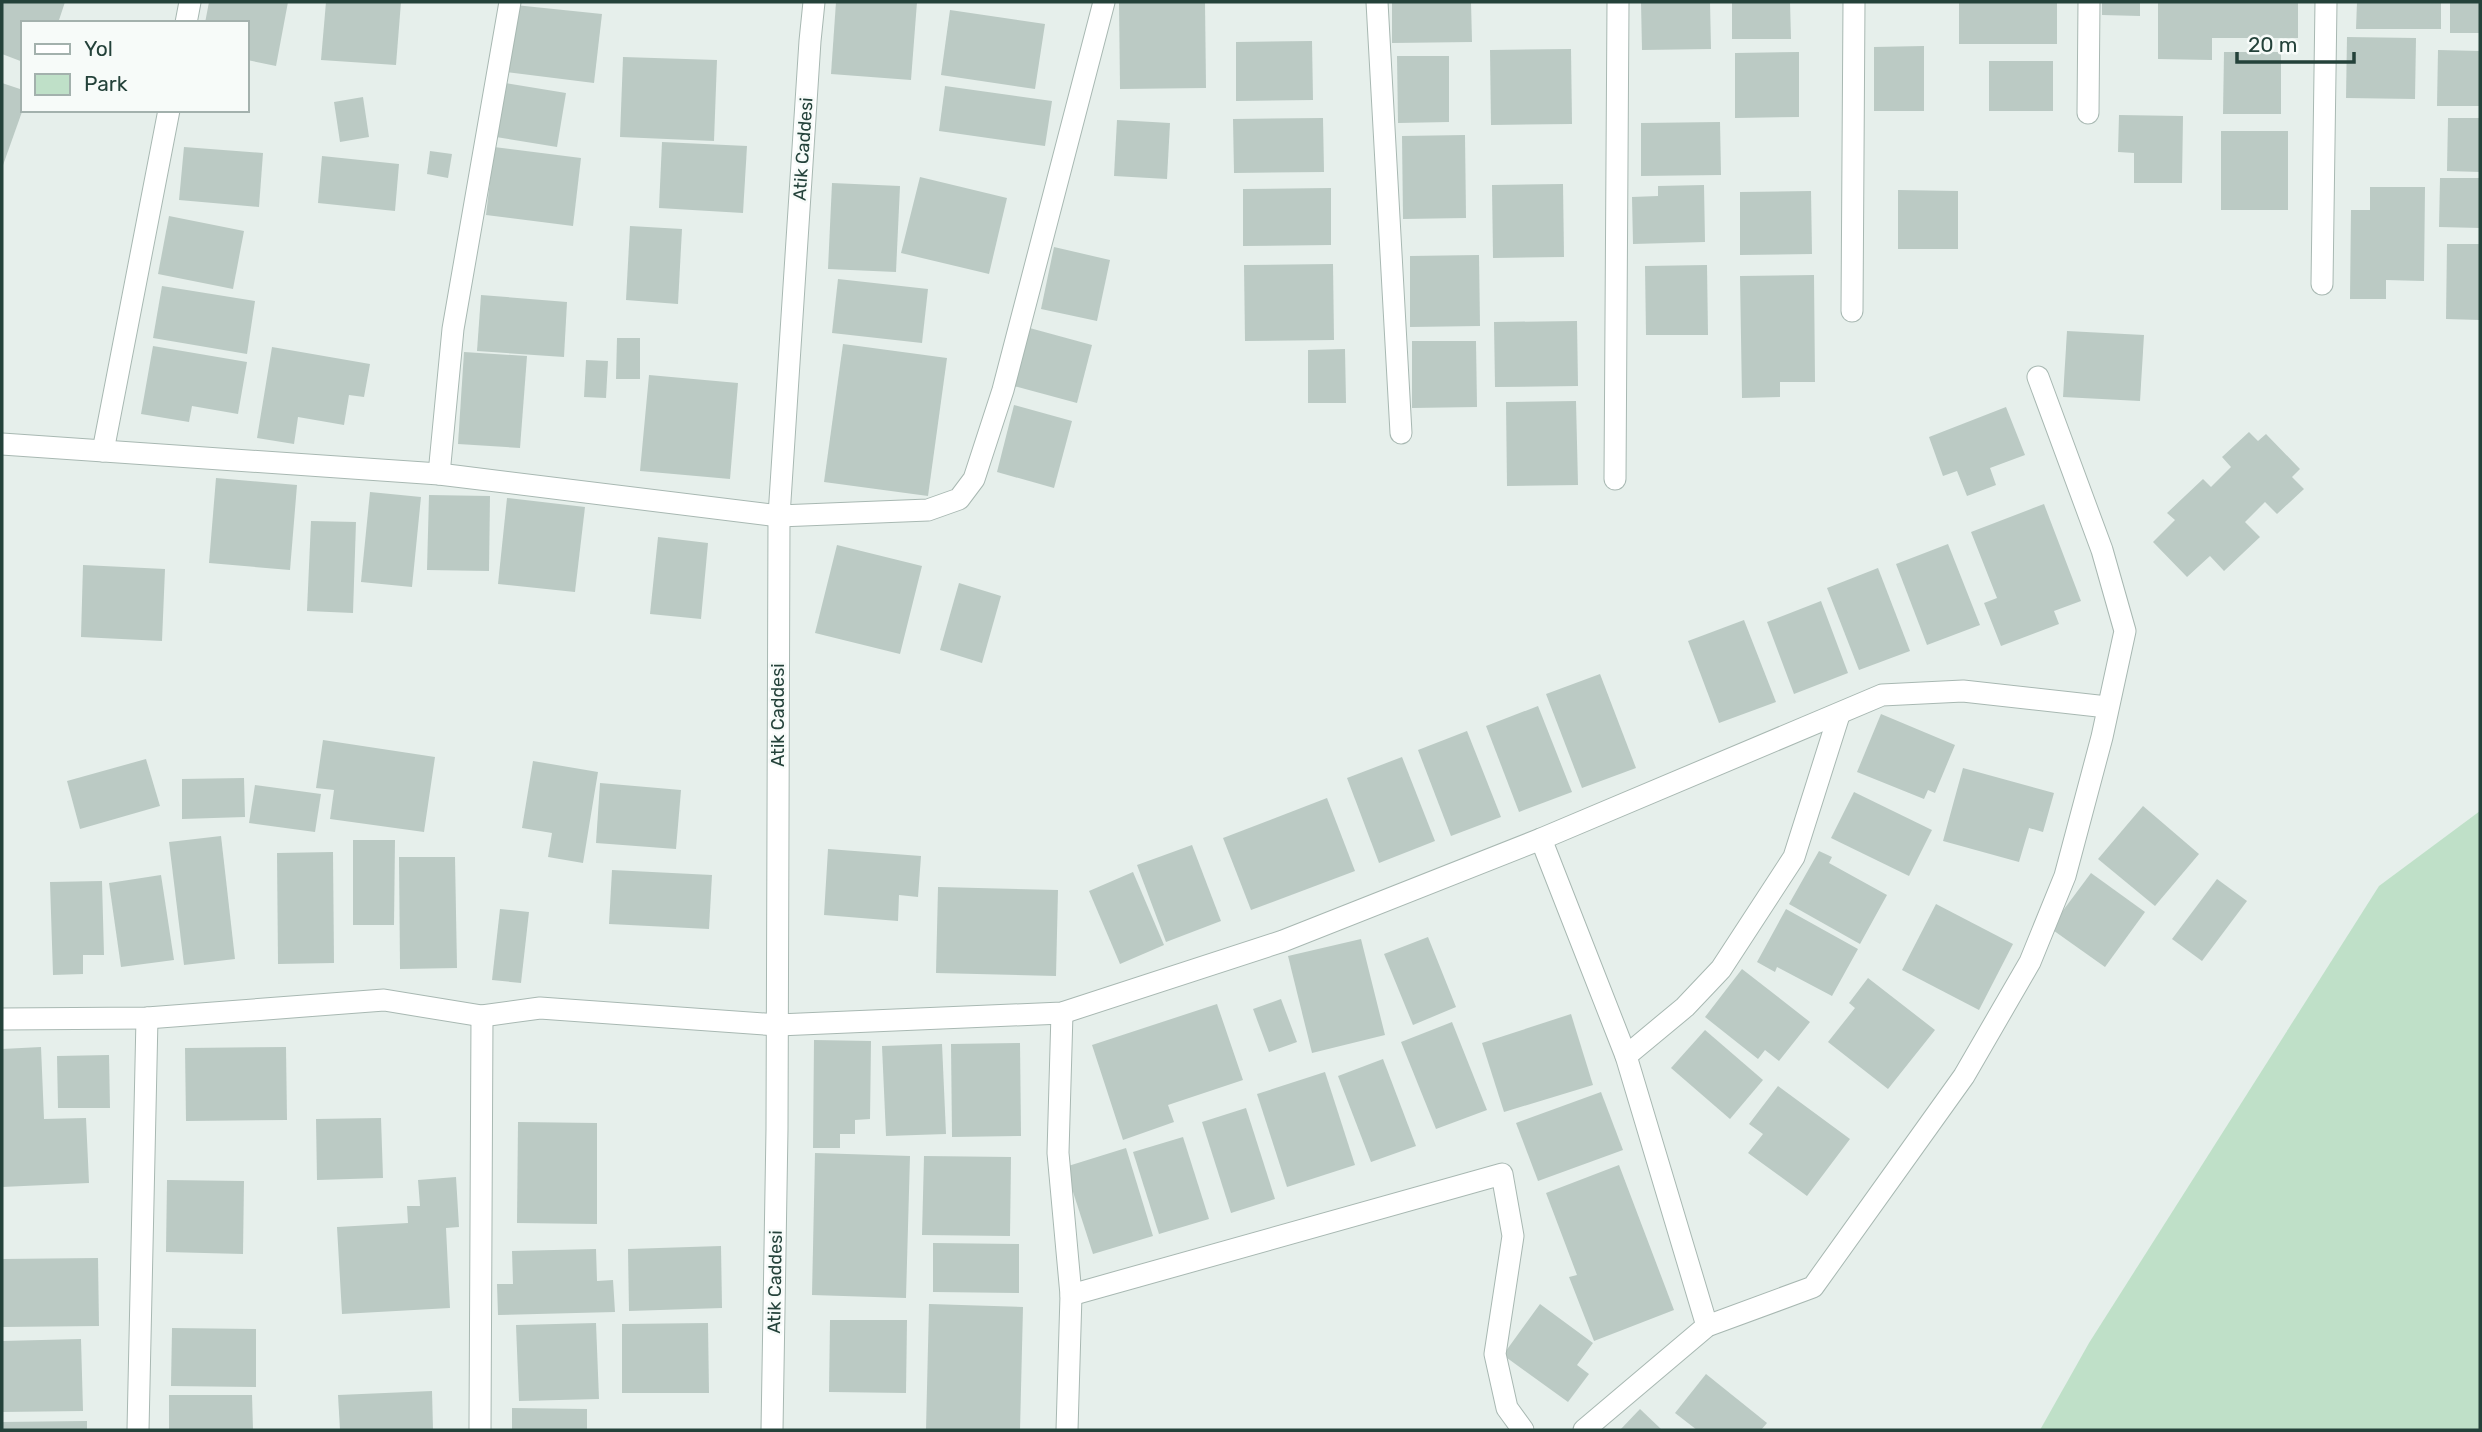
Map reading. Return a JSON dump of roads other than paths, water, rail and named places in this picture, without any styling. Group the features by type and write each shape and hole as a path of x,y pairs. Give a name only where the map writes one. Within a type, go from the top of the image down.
{"street":[{"path":"186,21 190,2"},
{"path":"439,474 453,329 510,2"},
{"name":"Atik Caddesi","path":"772,1430 778,1025 779,516 814,2"},
{"path":"2,444 439,474 779,516 928,510 959,499 974,479 1003,390 1104,2"},
{"path":"1377,2 1401,433"},
{"path":"1615,480 1618,2"},
{"path":"1852,311 1854,2"},
{"path":"2088,113 2089,2"},
{"path":"2322,284 2326,2"},
{"path":"103,451 169,112"},
{"path":"1584,1430 1707,1326 1813,1287 1964,1076 2030,962 2065,876 2102,737 2125,631 2102,550 2038,377"},
{"path":"2,1019 147,1018 384,1000 482,1016 540,1008 778,1025 1062,1013 1283,941 1541,839 1882,695 1963,691 2107,707"},
{"path":"1626,1056 1685,1007 1721,969 1794,858 1839,715"},
{"path":"1541,839 1626,1056 1707,1326"},
{"path":"1062,1013 1058,1153 1070,1294 1067,1430"},
{"path":"480,1430 482,1016"},
{"path":"138,1430 147,1018"},
{"path":"1070,1294 1502,1174 1513,1236 1494,1354 1507,1408 1523,1430"}]}
